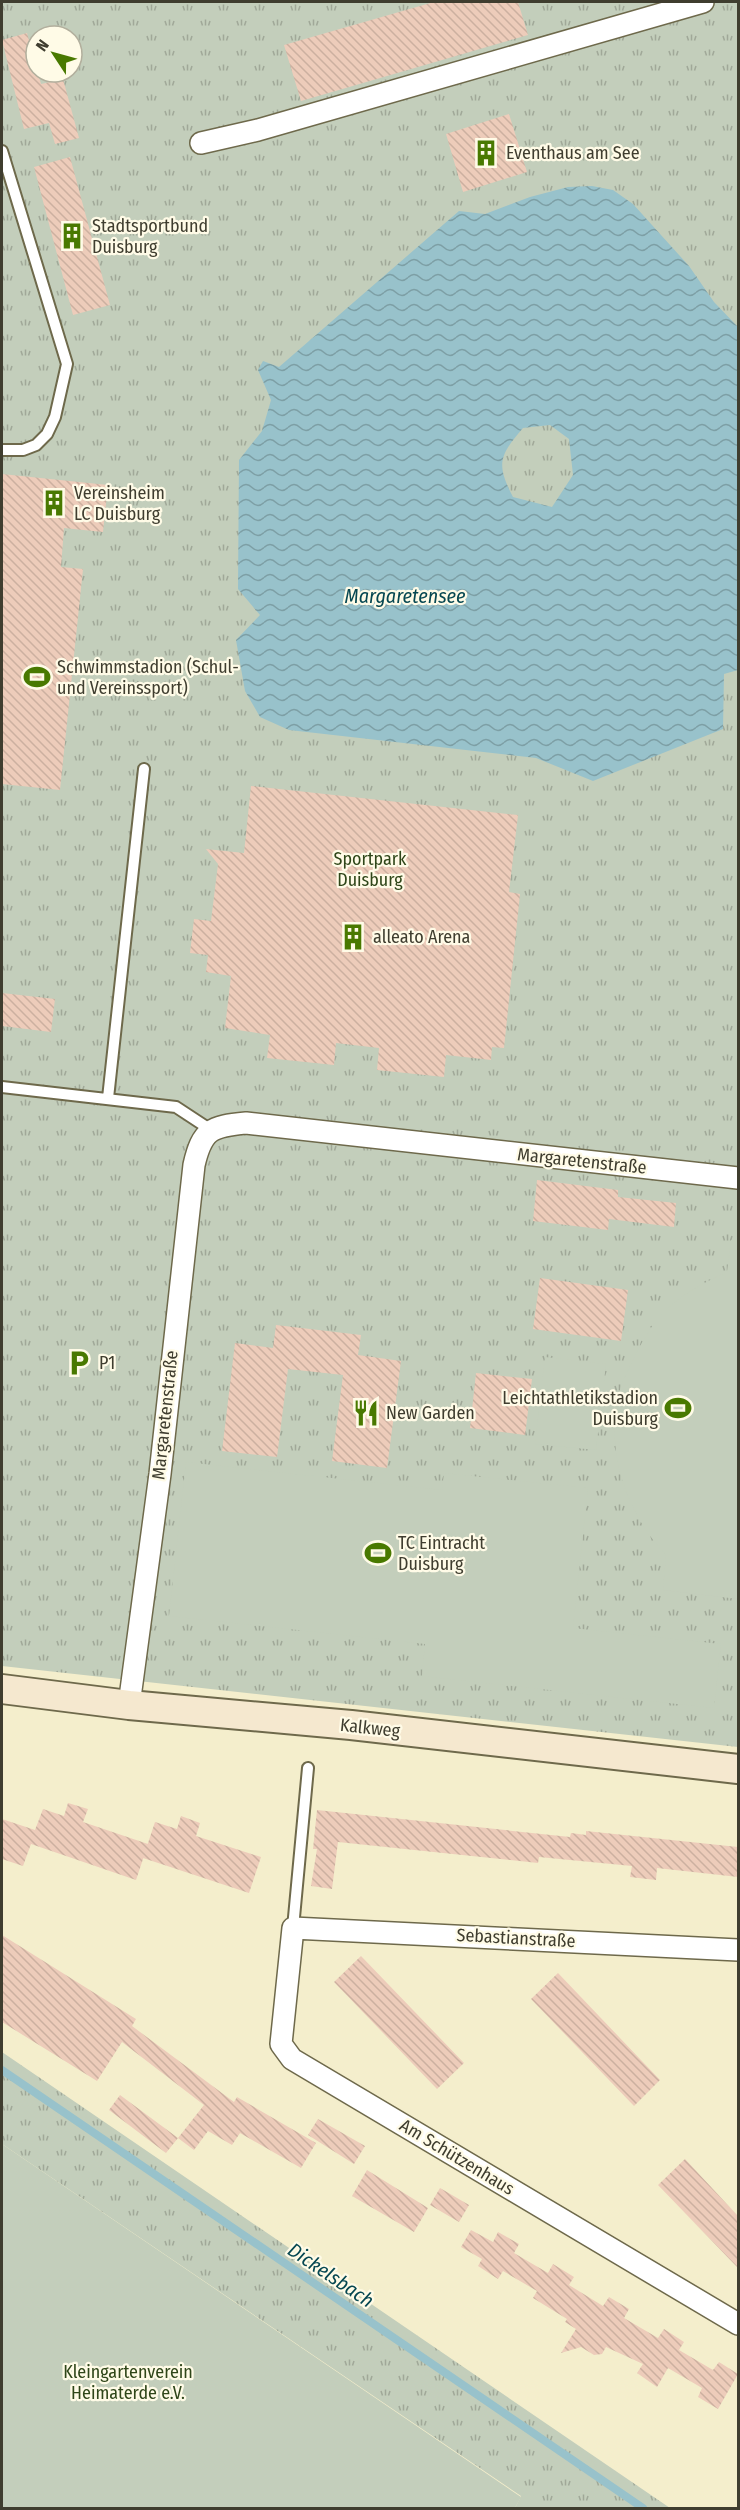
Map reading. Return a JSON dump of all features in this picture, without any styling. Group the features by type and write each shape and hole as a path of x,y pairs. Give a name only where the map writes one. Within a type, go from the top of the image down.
{"street":[{"path":"201,144 258,130 704,2"},
{"name":"Margaretenstraße","path":"129,1705 159,1484 194,1165 198,1144 211,1130 225,1125 246,1123 738,1178"},
{"name":"Kalkweg","path":"2,1689 129,1705 351,1725 738,1769"},
{"name":"Sebastianstraße","path":"292,1928 738,1950"},
{"name":"Am Schützenhaus","path":"292,1928 281,2044 292,2059 738,2324"}],"lane":[{"path":"2,151 67,364 55,417 47,434 36,445 23,450 2,450"},
{"path":"108,1098 144,769"},
{"path":"2,1087 176,1107 211,1130"},
{"path":"292,1928 308,1768"}],"green space":[{"name":"Sportpark Duisburg","path":"2,2 738,2 738,1747 2,1666"},
{"name":"Leichtathletikstadion Duisburg","path":"731,1240 738,1241 738,1599 663,1590 666,1555 640,1520 630,1501 617,1459 615,1437 615,1416 620,1390 646,1336 662,1314 676,1301 727,1272"},
{"path":"545,1357 606,1364 596,1450 535,1444"},
{"name":"TC Eintracht Duisburg","path":"186,1462 442,1490 444,1473 588,1488 573,1628 721,1644 714,1708 422,1676 425,1644 169,1616"},
{"path":"2,2052 670,2508 515,2508 521,2496 2,2144"},
{"name":"Kleingartenverein Heimaterde e.V.","path":"2,2144 521,2497 515,2508 2,2508"}],"water":[{"name":"Margaretensee","path":"592,186 613,190 633,204 689,266 714,302 738,327 738,670 724,674 723,729 593,781 536,758 289,730 260,717 245,691 236,640 260,615 238,589 239,460 262,431 271,400 258,370 263,361 279,367 459,211 485,214 530,197 568,187","holes":["550,425 569,439 573,475 552,507 513,497 504,476 503,461 509,446 523,428"]}],"building":[{"path":"434,2 518,2 528,35 301,101 284,45"},
{"path":"24,34 24,84 64,84 79,138 55,144 49,123 24,129 2,40"},
{"name":"Eventhaus am See","path":"509,114 527,172 463,192 446,134"},
{"name":"Stadtsportbund Duisburg","path":"70,157 110,305 73,315 34,167"},
{"name":"Schwimmstadion (Schul- und Vereinssport)","path":"2,474 108,485 103,532 64,528 61,567 83,569 60,790 2,784"},
{"name":"alleato Arena","path":"251,786 518,815 509,892 520,894 504,1048 492,1047 491,1060 446,1055 444,1077 377,1070 379,1048 336,1043 334,1065 267,1058 270,1035 225,1028 231,976 206,972 208,955 190,953 194,919 211,921 218,864 206,849 244,853"},
{"path":"2,993 55,999 51,1032 2,1026"},
{"path":"537,1180 618,1190 618,1197 676,1203 674,1227 609,1219 608,1230 533,1221"},
{"path":"540,1278 628,1290 621,1341 533,1329"},
{"name":"New Garden","path":"276,1325 361,1335 358,1355 401,1361 387,1468 332,1461 343,1375 288,1369 277,1457 222,1451 235,1343 273,1348"},
{"path":"476,1373 532,1379 525,1435 470,1428"},
{"path":"68,1803 88,1809 83,1822 148,1844 136,1880 31,1844 23,1866 2,1859 2,1819 35,1830 43,1809 64,1816"},
{"path":"317,1810 570,1837 571,1833 586,1835 586,1831 738,1847 738,1877 657,1868 656,1880 630,1877 632,1866 539,1857 538,1863 338,1842 332,1889 311,1886 317,1849 313,1849"},
{"path":"181,1816 200,1823 196,1836 261,1857 249,1893 143,1858 155,1822 177,1829"},
{"path":"2,1935 136,2019 132,2026 234,2102 237,2097 316,2143 301,2168 240,2133 232,2145 208,2131 194,2150 178,2138 204,2105 122,2042 97,2081 2,2022"},
{"path":"361,1956 464,2063 437,2089 334,1982"},
{"path":"558,1973 660,2080 634,2106 531,1999"},
{"path":"120,2095 178,2138 166,2153 109,2110"},
{"path":"318,2119 365,2146 354,2164 308,2135"},
{"path":"685,2159 738,2216 738,2268 658,2185"},
{"path":"367,2170 428,2208 414,2232 352,2196"},
{"path":"440,2188 469,2205 459,2222 430,2205"},
{"path":"471,2230 493,2242 498,2232 519,2244 514,2253 548,2273 553,2264 574,2277 569,2285 603,2306 609,2297 629,2309 624,2318 658,2338 664,2329 684,2342 679,2350 713,2370 719,2362 738,2374 718,2409 698,2397 702,2388 668,2368 657,2387 637,2373 643,2364 606,2347 602,2354 594,2355 581,2347 561,2353 576,2329 565,2322 567,2319 533,2298 537,2291 503,2271 498,2279 478,2266 482,2259 461,2247"}],"waterway":[{"name":"Dickelsbach","path":"2,2070 643,2508"}],"place":[{"name":"Eventhaus am See","path":"486,153"},
{"name":"Stadtsportbund Duisburg","path":"72,236"},
{"name":"Vereinsheim LC Duisburg","path":"54,503"},
{"name":"Schwimmstadion (Schul- und Vereinssport)","path":"37,677"},
{"name":"alleato Arena","path":"353,937"},
{"name":"P1","path":"79,1363"},
{"name":"Leichtathletikstadion Duisburg","path":"678,1408"},
{"name":"New Garden","path":"366,1413"},
{"name":"TC Eintracht Duisburg","path":"378,1553"}]}
